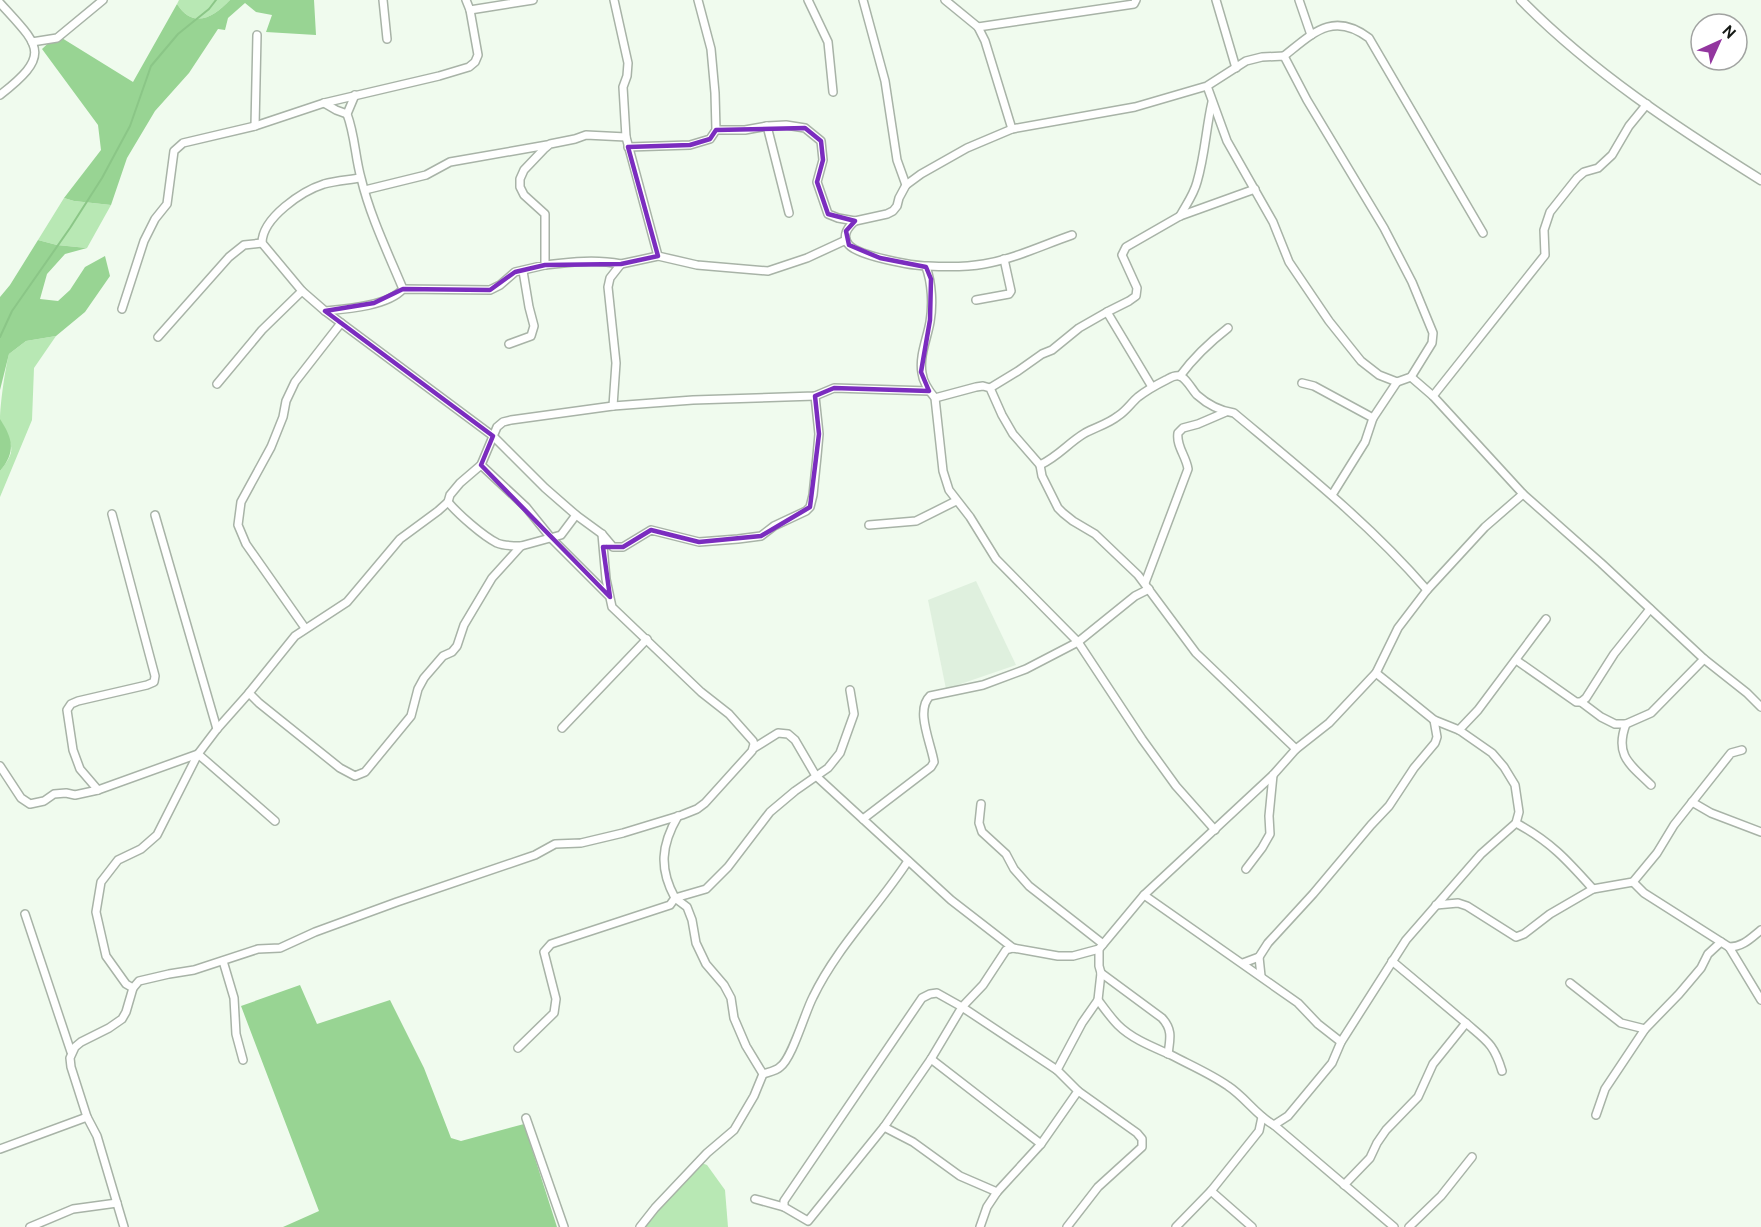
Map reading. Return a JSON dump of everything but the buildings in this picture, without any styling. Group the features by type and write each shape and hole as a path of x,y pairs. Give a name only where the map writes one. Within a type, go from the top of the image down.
{"street":[{"path":"32,42 57,38 103,0"},
{"path":"383,0 387,39"},
{"path":"122,309 144,241 155,219 167,204 174,151 183,143 255,126 324,103 469,67 478,55 466,0"},
{"path":"470,10 533,0"},
{"path":"614,0 628,63 623,87 626,137 658,256"},
{"path":"628,147 690,145 710,139 716,130 711,49 698,0"},
{"path":"808,0 828,42 833,92"},
{"path":"863,0 885,81 897,160 906,186"},
{"path":"945,0 978,27 985,41 1012,129"},
{"path":"978,27 1134,4 1136,0"},
{"path":"1216,0 1236,68"},
{"path":"1299,0 1311,35"},
{"path":"1521,0 1589,63 1761,180"},
{"path":"0,3 24,30 35,47 35,60 28,71 0,95"},
{"path":"716,130 745,130 786,125 805,128 820,141 823,160 817,182 828,214 855,221 893,211 906,186 921,174 967,148 1012,129 1135,107 1206,86 1246,61 1262,57 1284,56 1319,29 1350,26 1369,38 1483,233"},
{"path":"255,126 257,35"},
{"path":"1284,56 1318,120 1384,228 1412,282 1433,333 1432,343 1411,377 1397,382 1373,418 1365,442 1332,495"},
{"path":"1206,86 1234,156 1273,222 1289,262 1329,321 1361,362 1379,375 1397,382"},
{"path":"355,95 347,114 351,124 360,178 403,289"},
{"path":"1180,216 1197,185 1212,102"},
{"path":"324,103 347,114"},
{"path":"1433,396 1545,255 1544,230 1550,212 1576,178 1584,172 1598,168 1612,155 1629,126 1647,104"},
{"path":"767,126 789,213"},
{"path":"364,190 426,175 450,162 576,139 586,135 626,137"},
{"path":"545,265 544,214 524,195 520,187 520,179 525,170 550,144"},
{"path":"360,178 323,185 300,196 270,222 262,235 262,243 302,291 325,311 492,436 545,488 602,534 613,547 623,547 651,530 699,542 760,536 774,526 806,511 810,507 813,495 818,456 819,435 815,396"},
{"path":"935,398 976,387 990,388 1042,354 1052,350 1078,328 1129,301 1136,296 1137,288 1122,255 1126,247 1180,216 1255,189"},
{"path":"855,221 846,231 846,240 849,245 880,258 926,267 982,264 1072,236"},
{"path":"325,311 374,303 397,295 403,289 490,290 515,272 545,265 585,261 621,264 658,256 697,265 768,271 807,258 846,240"},
{"path":"158,337 229,257 244,245 262,243"},
{"path":"976,300 1009,294 1011,291 1004,259"},
{"path":"613,406 616,363 608,287 610,278 621,264"},
{"path":"926,267 931,279 930,320 921,372 929,391 935,398 943,471 949,490 970,517 996,559 1078,642 1176,786 1215,830"},
{"path":"509,344 531,336 533,332 534,326 523,271"},
{"path":"217,384 262,330 302,291"},
{"path":"1107,312 1152,387"},
{"path":"305,628 246,544 238,525 241,502 271,447 283,417 286,401 295,382 341,323"},
{"path":"1180,376 1210,341 1228,328"},
{"path":"1040,465 1053,459 1087,432 1101,427 1120,415 1152,387 1174,376 1180,376 1204,401 1226,412 1234,413 1332,495 1365,525 1427,590"},
{"path":"1411,377 1433,396 1523,494 1704,659 1761,707"},
{"path":"1302,383 1314,386 1373,418"},
{"path":"133,988 126,984 106,956 96,912 101,882 118,860 141,849 157,835 198,754 216,729 249,693 295,636 347,602 400,539 448,502 450,495 460,483 481,465 492,436 503,422 613,406 693,400 815,396 834,388 929,391"},
{"path":"990,388 1013,434 1040,465 1042,476 1063,513 1095,534 1147,586 1196,653 1296,749"},
{"path":"863,819 934,762 922,711 925,701 930,696 983,685 1026,669 1078,642 1147,586 1188,469 1178,442 1178,433 1183,428 1226,412"},
{"path":"481,465 526,507 551,538 610,597"},
{"path":"1057,1070 1082,1023 1098,1000 1102,947 1144,895 1273,775 1296,749 1329,723 1376,673 1398,628 1427,590 1485,527 1523,494"},
{"path":"869,525 909,523 956,501"},
{"path":"448,502 458,514 497,543 510,546 521,546 561,536 576,515"},
{"path":"98,790 80,769 73,750 67,710 71,704 78,701 147,685 154,682 155,676 112,514"},
{"path":"154,515 216,729"},
{"path":"602,534 606,579 612,607 695,686 729,714 753,741 754,748"},
{"path":"249,693 340,768 355,777 365,772 411,716 418,689 424,678 443,656 452,652 457,646 464,625 492,578 521,546"},
{"path":"1581,702 1586,698 1614,654 1650,609"},
{"path":"1459,730 1478,710 1546,619"},
{"path":"562,728 647,639"},
{"path":"1516,660 1601,717 1615,724 1626,724 1651,713 1704,659"},
{"path":"1274,1125 1288,1116 1332,1064 1341,1042 1406,940 1481,854 1516,822 1519,812 1515,785 1492,753 1459,730 1434,720 1376,673"},
{"path":"518,1048 554,1013 556,999 544,952 551,944 670,905 675,898 706,890 728,867 770,812 828,768 840,753 854,714 850,690"},
{"path":"1243,963 1259,957 1268,943 1389,806 1414,768 1435,743 1437,737 1434,720"},
{"path":"1626,724 1622,752 1625,759 1651,785"},
{"path":"71,1052 81,1042 122,1019 133,988 139,981 194,970 258,949 280,948 315,932 397,902 535,855 555,844 591,840 623,833 697,809 735,771 754,748 778,733 788,734 795,740 816,776 951,900 1012,948 1058,957 1073,956 1102,947"},
{"path":"1436,905 1458,903 1467,906 1516,937 1593,889 1633,882 1657,853 1674,825 1731,753 1742,750"},
{"path":"0,766 21,798 30,804 44,801 54,795 66,793 75,795 98,790 198,754"},
{"path":"198,754 275,821"},
{"path":"1245,869 1270,834 1269,816 1273,775"},
{"path":"1692,802 1711,813 1761,832"},
{"path":"981,804 979,823 982,832 1006,854 1014,869 1029,886 1102,947"},
{"path":"678,816 669,830 664,855 667,881 675,898 687,907 701,954 731,998 734,1018 746,1046 763,1074"},
{"path":"1516,822 1550,843 1593,889"},
{"path":"640,1227 707,1153 734,1130 754,1096 763,1074 779,1068 788,1060 820,981 908,861"},
{"path":"1633,882 1644,893 1729,946 1734,947 1746,943 1761,930"},
{"path":"1144,895 1298,1003 1318,1024 1341,1042"},
{"path":"25,914 71,1052 71,1066 87,1117 97,1136 124,1227"},
{"path":"1596,1115 1605,1089 1645,1029 1680,994 1701,968 1708,954 1721,942"},
{"path":"1729,946 1761,1000"},
{"path":"755,1199 784,1207 810,1224 884,1127 931,1059 962,1007 983,986 1006,950 1012,948"},
{"path":"1259,957 1261,976"},
{"path":"223,961 234,998 236,1034 243,1060"},
{"path":"1392,961 1486,1039 1496,1053 1502,1071"},
{"path":"1101,973 1162,1018 1168,1025 1171,1032 1168,1054"},
{"path":"1570,983 1621,1023 1645,1029"},
{"path":"784,1207 784,1201 921,998 938,993 1057,1070 1078,1091 1142,1139 1142,1147 1098,1187 1067,1227"},
{"path":"1098,1000 1119,1026 1156,1050 1229,1086 1262,1117 1394,1227"},
{"path":"1344,1185 1370,1158 1386,1130 1418,1097 1433,1064 1466,1023"},
{"path":"931,1059 1041,1144"},
{"path":"980,1227 987,1207 996,1192 1041,1144 1078,1091"},
{"path":"0,1149 87,1117"},
{"path":"1176,1227 1211,1191 1259,1131 1262,1117"},
{"path":"526,1118 564,1227"},
{"path":"884,1127 913,1142 960,1176 996,1192"},
{"path":"1409,1227 1441,1196 1472,1158"},
{"path":"1211,1191 1252,1227"},
{"path":"30,1227 73,1209 117,1203"}],"highlighted area":[{"path":"805,128 821,141 823,160 817,182 828,214 855,221 846,231 849,245 880,258 926,267 931,279 930,320 921,372 929,391 834,388 815,396 819,434 810,507 761,536 699,542 651,530 623,547 603,547 610,597 481,465 493,436 325,311 374,303 403,289 490,290 515,272 545,265 621,264 658,256 628,147 690,145 710,139 716,130"}],"shaded area":[{"path":"976,581 1016,665 946,689 928,600"}],"green space":[{"path":"179,0 230,0 210,16 196,18 183,12 177,4"},
{"path":"230,0 314,0 316,35 266,32 272,15 256,12 245,3 228,18 225,30 218,29 189,73 155,111 127,158 111,205 64,198 101,150 98,125 42,49 57,35 133,82 177,4 183,12 190,16 203,18 217,12"},
{"path":"64,198 111,205 87,248 57,245 38,240"},
{"path":"38,240 57,245 87,248 65,254 47,274 40,299 58,301 70,290 85,267 105,256 110,276 85,312 56,336 26,341 9,354 0,390 0,297"},
{"path":"56,336 34,368 32,420 0,497 0,471 10,456 11,450 0,420 9,354 26,341"},
{"path":"0,419 8,433 11,445 9,458 0,471"},
{"path":"300,985 317,1024 390,1000 424,1068 451,1138 461,1141 524,1124 557,1227 283,1227 319,1211 241,1006"},
{"path":"699,1162 707,1165 725,1190 728,1227 646,1227 653,1213"}],"waterway":[{"path":"0,337 12,311 102,178 130,126 151,66 178,34 209,9 216,0"}]}
